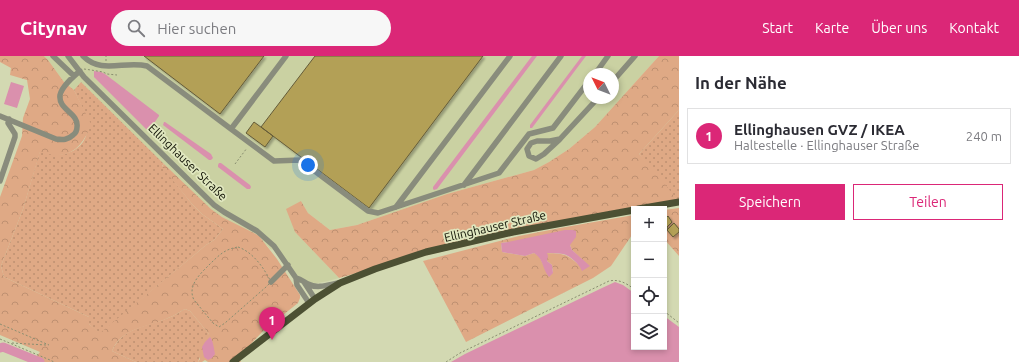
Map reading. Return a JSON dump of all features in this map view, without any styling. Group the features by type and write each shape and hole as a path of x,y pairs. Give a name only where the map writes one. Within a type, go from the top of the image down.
{"main road":[{"path":"656,206 679,202"},
{"name":"Ellinghauser Straße","path":"234,362 312,301 340,283 388,264 426,252 513,232 631,211"}],"street":[{"path":"53,56 74,76"},
{"name":"Ellinghauser Straße","path":"68,56 80,71 214,205 257,231 274,246 296,278 297,285 312,301"},
{"path":"83,56 91,62 99,65 140,64 147,66 274,161 300,160 368,211 378,213 499,173 529,134 553,128 583,89"},
{"path":"231,129 286,56"},
{"path":"396,207 510,56"},
{"path":"464,184 561,56"},
{"path":"599,68 608,56"},
{"path":"619,74 635,56"},
{"path":"0,116 56,139 62,140 71,137 76,131 77,122 64,107 61,102 60,95 63,89 80,71"},
{"path":"560,139 531,143 527,149 529,156 536,159 544,154 560,139 592,104"},
{"path":"0,181 15,137 15,134 8,123 9,119"},
{"path":"271,282 288,265"},
{"name":"Ellinghauser Straße","path":"296,278 310,285 319,286 340,283"},
{"path":"304,282 312,301"}],"path":[{"path":"80,71 83,68 117,75"},
{"path":"106,71 110,74"},
{"path":"235,164 249,146"},
{"path":"238,247 245,249 252,255 271,282 219,327 192,296 193,286 200,274 221,253 228,249 238,247"},
{"path":"446,362 460,353 609,281 620,281 631,287"},
{"path":"667,313 679,323"},
{"path":"0,324 48,345 9,343"},
{"path":"0,339 54,362"}],"shaded area":[{"path":"44,56 659,56 619,100 619,68 583,68 583,104 616,104 595,127 569,149 534,170 447,194 357,225 330,230 308,213 301,201 295,232 339,278 312,284 297,276 279,251 270,249 259,236 222,217 211,209 81,82 74,90 64,82"},
{"path":"532,56 537,56 437,189 434,190 433,187"},
{"path":"582,56 586,56 532,128 530,128 530,125"},
{"path":"94,71 105,74 159,115 148,132 94,77"},
{"path":"11,82 24,86 17,108 4,104"},
{"path":"164,122 211,154 213,158 209,160 163,125"},
{"path":"219,163 250,185 250,189 247,189 218,167"},
{"path":"565,230 576,231 576,237 570,245 572,250 590,266 582,271 572,258 561,254 547,253 547,261 552,265 553,273 549,277 540,258 534,253 525,256 502,252 501,243"},
{"path":"615,282 623,285 631,291 631,350 667,350 667,318 679,327 679,362 451,362"},
{"path":"210,337 213,342 215,354 208,360 204,357 202,347"}],"green space":[{"path":"0,56 44,56 64,82 74,90 91,124 83,140 70,152 58,155 40,152 23,209 1,266 4,277 89,317 89,324 100,333 214,240 223,229 202,214 192,204 162,167 164,164 211,209 222,217 259,236 277,259 300,295 298,303 263,331 238,358 241,362 208,362 205,360 198,362 200,359 198,344 209,334 190,311 185,309 170,317 136,329 122,337 116,343 112,351 136,362 32,362 40,352 0,335 0,197 22,136 23,118 30,99 27,80 10,75 11,68 0,62"},
{"path":"659,56 679,56 679,110 639,154 658,174 678,202 654,206 631,206 631,210 601,215 388,264 339,278 295,232 286,209 301,201 308,213 330,230 357,225 447,194 534,170 569,149 595,127 616,104 619,104 619,100"},
{"path":"81,82 164,164 162,166 192,204 202,214 223,229 214,240 206,245 100,334 89,324 89,317 4,277 1,266 23,209 40,151 52,154 69,153 78,147 85,138 90,124 74,90"},
{"path":"679,110 679,202 678,202 639,154"},
{"path":"679,208 679,256 667,242 667,210"},
{"path":"631,216 631,236 611,266 593,278 466,342 423,261 519,236","holes":["508,242 570,245 572,250 589,266 580,266 564,255 546,253 547,261 552,265 553,272 549,276 539,256 534,253 525,256 502,252 501,243"]},
{"path":"185,309 190,311 209,334 198,362 136,362 112,351 117,343 129,332 170,317"}],"building":[{"path":"144,56 264,56 220,114"},
{"path":"315,56 483,56 369,208 261,127"},
{"path":"254,122 273,136 265,147 246,133"},
{"path":"668,216 672,222 667,227"},
{"path":"674,223 679,229 679,232 673,237 667,230"}],"waterway":[{"path":"0,348 3,347 40,362"}],"place":[{"name":"Ellinghausen GVZ / IKEA","path":"272,340"}]}
